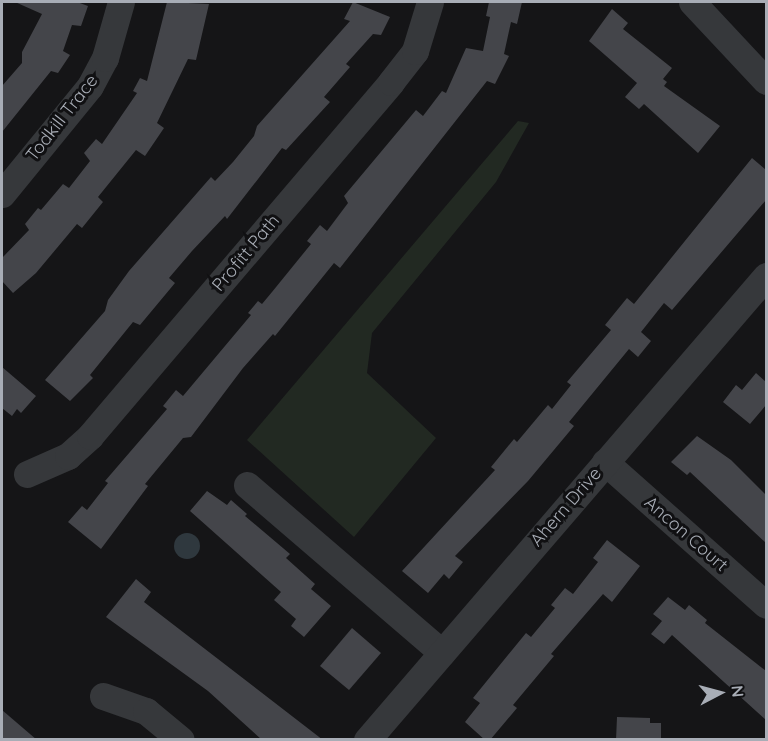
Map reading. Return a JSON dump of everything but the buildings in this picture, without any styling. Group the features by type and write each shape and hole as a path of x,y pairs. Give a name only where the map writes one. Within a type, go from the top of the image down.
{"street":[{"name":"Todkill Trace","path":"2,194 90,86 105,58 121,2"},
{"name":"Profitt Path","path":"27,474 68,456 98,427 391,82 415,51 430,2"},
{"path":"692,2 766,81"},
{"name":"Ahern Drive","path":"367,740 766,276"},
{"name":"Ancon Court","path":"605,462 766,605"},
{"path":"247,485 442,653"},
{"path":"103,696 146,711 182,740"}],"shaded area":[{"path":"518,121 529,123 496,182 372,333 367,373 436,438 354,537 247,440"},
{"path":"187,533 197,536 200,546 197,556 187,559 177,556 174,546 177,536"}]}
